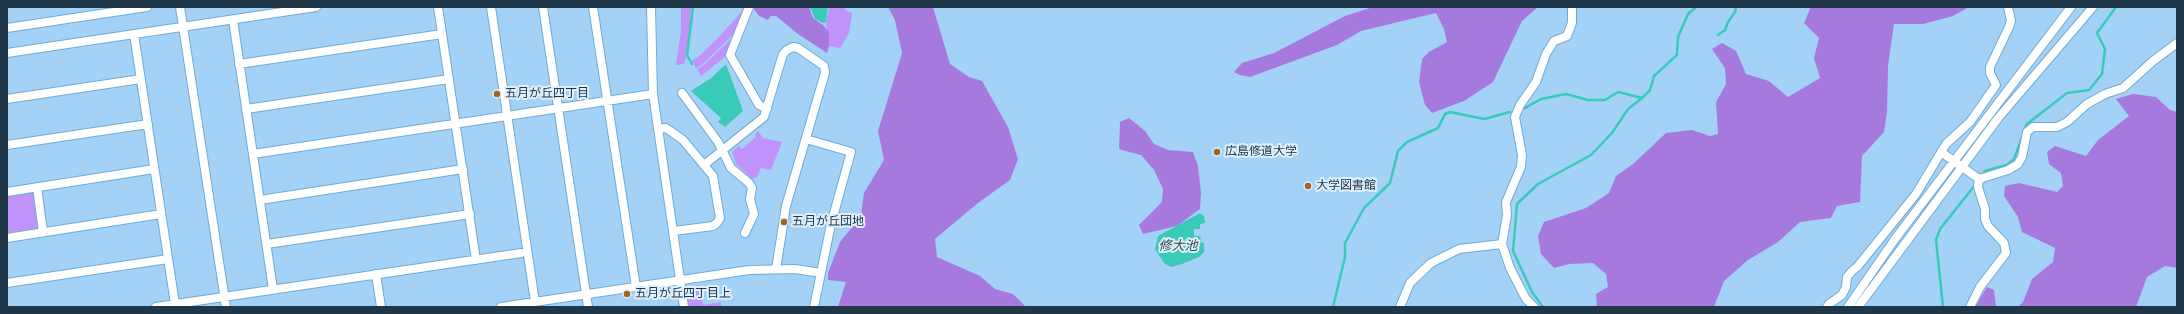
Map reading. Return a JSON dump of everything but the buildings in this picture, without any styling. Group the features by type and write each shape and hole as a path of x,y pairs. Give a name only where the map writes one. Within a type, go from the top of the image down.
{"street":[{"path":"7,28 147,7"},
{"path":"180,7 226,307"},
{"path":"7,53 316,7"},
{"path":"438,7 476,260"},
{"path":"491,7 510,116 535,302"},
{"path":"543,7 588,307"},
{"path":"594,7 636,287"},
{"path":"651,7 653,94 684,307"},
{"path":"749,7 730,55 759,105 767,109"},
{"path":"1534,307 1523,293 1510,268 1502,244 1507,215 1506,202 1521,167 1522,154 1515,117 1520,105 1536,82 1546,54 1554,41 1566,36 1572,23 1572,7"},
{"path":"1827,307 1829,304 1842,296 1849,274 1916,194 1946,144 1970,122 1996,85 1990,73 1990,67 2011,21 2008,7"},
{"path":"1858,307 1958,164 2072,7"},
{"path":"1848,307 1895,239 2093,7"},
{"path":"233,20 273,289"},
{"path":"134,34 175,304"},
{"path":"239,64 442,34"},
{"path":"1979,179 2008,170 2018,164 2022,157 2027,132 2033,127 2056,127 2067,122 2087,104 2104,94 2123,88 2153,61 2177,44"},
{"path":"704,165 764,117 783,54 787,50 793,47 798,48 824,66 825,73 786,206 776,269"},
{"path":"7,99 141,79"},
{"path":"246,109 449,79"},
{"path":"682,93 722,150 731,168 749,183 752,188 750,199 754,214 745,233"},
{"path":"253,154 653,94"},
{"path":"7,145 148,124"},
{"path":"658,129 666,128 683,140 714,178 720,221 713,226 674,231"},
{"path":"806,139 851,152 831,224 814,307"},
{"path":"1941,152 1979,179"},
{"path":"7,192 154,169"},
{"path":"260,200 463,169"},
{"path":"1970,307 1980,287 2006,252 2004,243 1988,226 1985,219 1985,209 1978,187 1979,179"},
{"path":"37,187 43,232"},
{"path":"7,238 161,214"},
{"path":"267,244 470,214"},
{"path":"1400,307 1410,283 1431,264 1459,249 1502,244"},
{"path":"156,307 521,253"},
{"path":"7,283 168,259"},
{"path":"501,307 749,270 776,269 821,273"},
{"path":"376,274 381,307"}],"shaded area":[{"path":"681,7 692,7 687,54 684,64 676,65 681,30"},
{"path":"809,7 813,18 823,25 829,32 829,46 827,53 798,34 776,16 771,16 768,20 759,16 753,8"},
{"path":"829,7 845,7 845,10 852,13 849,33 840,48 829,46 826,23"},
{"path":"888,7 933,7 950,64 969,77 982,81 1008,127 1018,159 1010,180 978,203 935,239 937,257 980,276 995,289 1013,294 1026,307 838,307 846,282 828,280 828,273 840,242 861,216 864,193 884,160 878,131 902,53 895,20"},
{"path":"1373,7 1538,7 1522,21 1493,82 1464,101 1432,113 1425,105 1419,82 1422,59 1429,52 1447,42 1444,29 1436,13 1361,31 1337,45 1250,77 1234,72 1242,63 1274,53 1345,16"},
{"path":"1811,7 1969,7 1953,16 1923,24 1894,24 1888,65 1887,112 1884,132 1862,156 1860,202 1837,206 1831,218 1800,222 1778,242 1748,260 1724,281 1714,307 1597,307 1596,294 1608,287 1606,274 1593,263 1569,264 1554,268 1541,254 1538,236 1544,222 1586,208 1609,193 1616,176 1633,164 1666,133 1692,130 1710,136 1718,134 1716,102 1726,84 1725,68 1712,49 1722,43 1736,51 1746,74 1769,81 1788,97 1820,78 1814,58 1819,38 1804,23"},
{"path":"745,8 737,31 703,64 696,68 692,60 697,58 717,39"},
{"path":"736,34 726,56 701,76 697,69 704,65"},
{"path":"2133,94 2156,97 2170,110 2177,112 2177,268 2165,266 2147,277 2136,307 2018,307 2023,302 2032,279 2053,262 2055,248 2022,232 2018,217 2004,196 2005,186 2019,183 2057,192 2063,186 2061,173 2049,164 2047,152 2055,146 2086,156 2098,140 2129,116 2116,99"},
{"path":"1129,118 1145,131 1154,144 1168,150 1193,152 1198,166 1201,193 1200,209 1177,226 1143,234 1139,225 1162,202 1163,189 1154,170 1141,155 1121,150 1119,148 1120,122"},
{"path":"758,131 763,138 782,142 771,170 761,168 757,177 752,179 736,164 732,152 739,146 742,149 756,137 755,134"},
{"path":"32,191 35,194 39,228 7,234 7,195"},
{"path":"700,285 703,305 721,302 721,307 689,307 686,288"},
{"path":"1987,287 1994,290 1996,307 1975,307"}],"water":[{"path":"810,7 828,7 826,22 823,23 815,19"},
{"path":"726,64 743,111 725,127 718,122 721,118 691,91 711,78"},
{"name":"修大池","path":"1200,213 1204,216 1205,223 1200,224 1200,229 1194,229 1194,236 1200,236 1201,242 1204,243 1204,252 1199,257 1182,264 1171,267 1164,263 1155,249 1158,236"}],"waterway":[{"path":"692,64 687,55 693,7"},
{"path":"1525,108 1541,99 1566,94 1588,100 1605,100 1618,92 1642,98 1650,90 1654,76 1677,55 1678,37 1688,14 1696,7"},
{"path":"1718,35 1725,30 1728,22 1735,12 1736,7"},
{"path":"2024,130 2027,124 2067,93 2089,90 2102,74 2105,49 2097,33 2116,7"},
{"path":"1543,307 1532,292 1513,251 1517,204 1538,184 1591,155 1612,133 1628,109 1642,98"},
{"path":"1333,307 1345,257 1345,243 1364,208 1390,183 1398,151 1407,142 1438,128 1445,114 1450,112 1484,119 1510,112"},
{"path":"1982,176 1985,171 2007,165 2014,159 2023,135"},
{"path":"1943,307 1936,240 1940,229 1975,185"}],"place":[{"name":"五月が丘四丁目","path":"497,94"},
{"name":"広島修道大学","path":"1217,152"},
{"name":"大学図書館","path":"1308,186"},
{"name":"五月が丘団地","path":"784,222"},
{"name":"五月が丘四丁目上","path":"627,294"}]}
